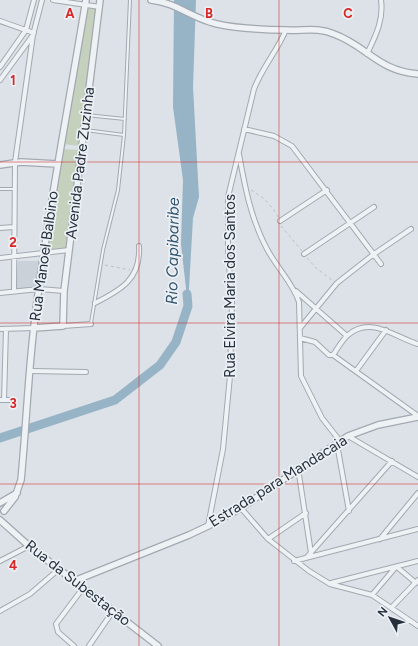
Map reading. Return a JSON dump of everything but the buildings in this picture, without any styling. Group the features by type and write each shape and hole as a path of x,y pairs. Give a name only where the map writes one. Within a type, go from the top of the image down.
{"street":[{"path":"0,67 26,30 34,0"},
{"path":"14,292 15,162 34,34 42,0"},
{"path":"53,0 85,3 100,7"},
{"name":"Avenida Padre Zuzinha","path":"63,326 64,291 100,0"},
{"path":"151,0 164,2 208,22 286,30 314,29 325,31 342,38 392,69 418,74"},
{"path":"367,54 380,23 382,14 381,0"},
{"name":"Rua Manoel Balbino","path":"0,520 4,511 12,502 17,493 21,480 34,328 39,289 57,164 85,3"},
{"path":"0,21 34,34"},
{"name":"Rua Elvira Maria dos Santos","path":"208,526 220,467 229,392 232,301 228,253 228,197 238,152 257,81 277,50 286,30"},
{"path":"0,80 34,34"},
{"path":"0,71 5,74"},
{"path":"244,129 274,136 287,142 298,153 381,264"},
{"path":"238,152 252,218 266,248 295,291 347,336"},
{"path":"0,165 15,162 57,164"},
{"path":"280,221 326,190"},
{"path":"304,254 374,207"},
{"path":"0,228 14,227"},
{"path":"300,329 315,308 337,283 374,254 411,229"},
{"path":"95,303 126,285 136,271 140,259 139,246"},
{"path":"0,258 14,258 69,250"},
{"path":"0,293 39,289 64,291"},
{"path":"295,291 300,309 300,368 303,380 322,418 338,443 349,511"},
{"path":"0,329 91,324"},
{"path":"333,354 347,336 363,328 372,327 386,330 418,344"},
{"path":"6,329 2,367 2,400 12,400"},
{"path":"356,371 386,330"},
{"path":"300,338 312,340 329,355 333,354 418,416"},
{"path":"31,370 86,372"},
{"name":"Estrada para Mandacaia","path":"74,581 208,526 241,508 298,468 348,436 378,425 418,416"},
{"path":"348,436 418,477"},
{"path":"307,557 392,461"},
{"path":"298,468 311,553"},
{"path":"0,503 17,493"},
{"path":"379,539 418,493"},
{"path":"0,506 4,511"},
{"path":"241,508 268,539 294,560 330,584 372,595 392,607 418,626"},
{"path":"268,539 306,513"},
{"name":"Rua da Subestação","path":"0,520 29,546 158,646"},
{"path":"294,560 418,529"},
{"path":"0,562 29,546"},
{"path":"330,584 418,561"},
{"path":"392,607 417,581 396,567"},
{"path":"372,595 396,567"},
{"path":"0,612 30,594 60,569"},
{"path":"74,646 58,632 56,624 83,588"},
{"path":"90,646 113,611"}],"lane":[{"path":"91,324 101,264 117,197 124,135 130,0"},
{"path":"86,115 124,119"},
{"path":"84,130 124,135"},
{"path":"0,189 15,189"}],"path":[{"path":"245,187 260,195 272,207 280,221 281,226 304,254 316,268 337,283"},
{"path":"101,264 136,271"}],"shaded area":[{"path":"18,261 39,261 37,287 16,289"}],"green space":[{"path":"86,7 98,8 81,146 62,144"},
{"path":"61,149 80,150 69,249 46,252"}],"water":[{"path":"174,0 196,0 193,87 199,197 193,218 188,306 181,244 183,180 173,107"}],"waterway":[{"name":"Rio Capibaribe","path":"0,438 115,400 160,365 176,342 188,306 187,294"}]}
